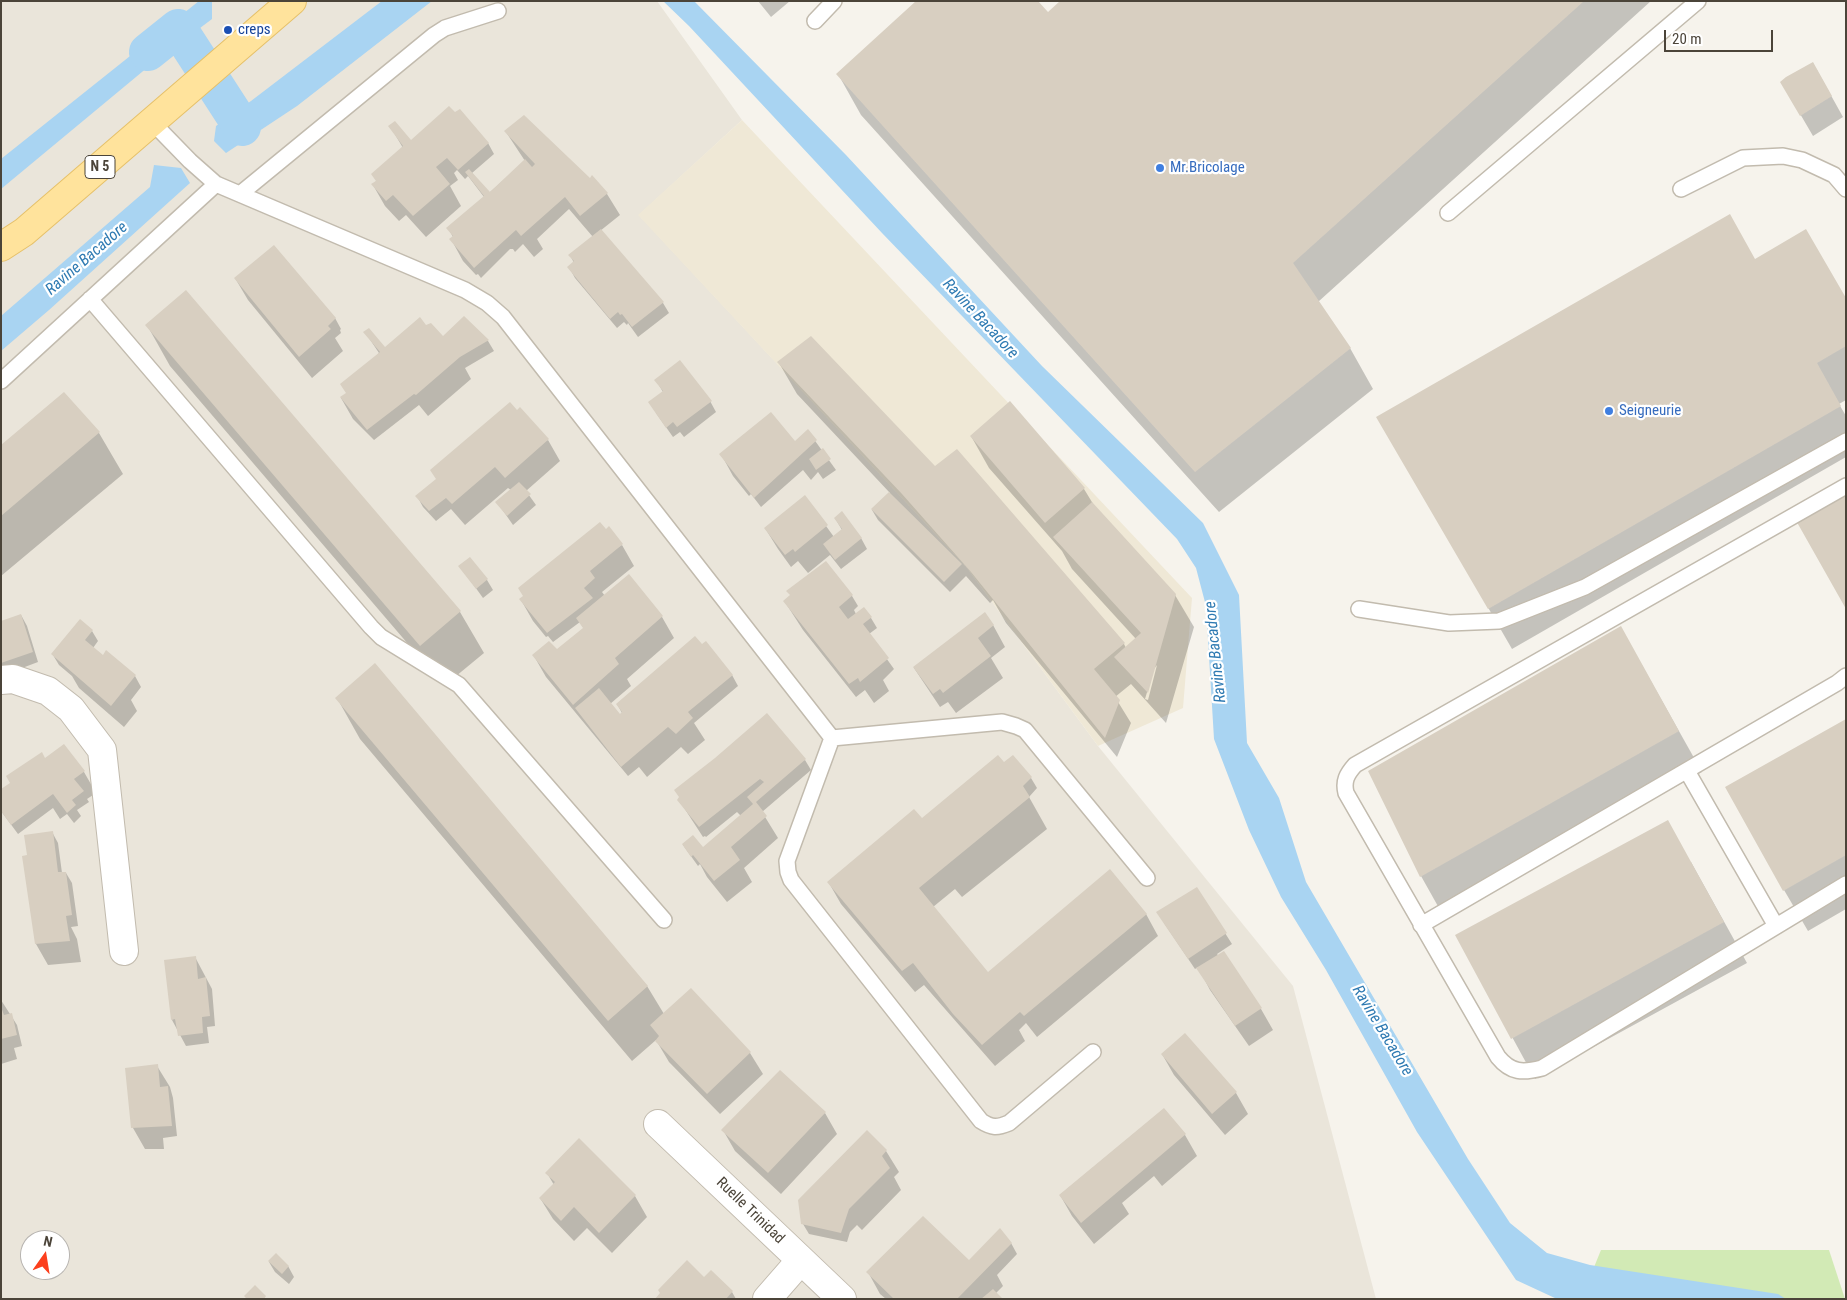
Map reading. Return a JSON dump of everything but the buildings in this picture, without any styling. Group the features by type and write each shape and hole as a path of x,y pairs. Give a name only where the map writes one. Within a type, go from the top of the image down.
{"main road":[{"name":"N 5","path":"1,247 24,232 292,1"},
{"name":"N 5","path":"1,258 24,232"}],"street":[{"path":"1,680 13,679 48,690 71,709 102,750 124,951"},
{"name":"Ruelle Trinidad","path":"658,1124 842,1299"},
{"path":"767,1299 801,1260"}],"lane":[{"path":"815,21 834,1"},
{"path":"1448,213 1698,1"},
{"path":"240,194 434,35 445,28 498,12"},
{"path":"152,122 190,161 216,184 465,290 487,303 503,317 832,738"},
{"path":"1681,189 1743,158 1783,156 1802,160 1834,175 1846,189"},
{"path":"1,381 216,184"},
{"path":"90,299 371,627 381,637 459,685 664,920"},
{"path":"1359,609 1449,623 1500,621 1585,587 1846,441"},
{"path":"1846,486 1355,764 1346,778 1346,793 1498,1057 1506,1066 1525,1072 1542,1068 1846,884"},
{"path":"1421,925 1687,771 1846,676"},
{"path":"832,738 1002,722 1016,726 1025,730 1147,878"},
{"path":"832,738 787,861 791,880 981,1121 989,1126 998,1128 1008,1123 1093,1052"},
{"path":"1687,771 1776,926"}],"shaded area":[{"path":"1,1 657,1 742,120 639,215 967,568 1098,746 1293,986 1376,1299 1,1299"},
{"path":"742,120 1192,598 1183,708 1098,746 967,568 638,215"}],"green space":[{"path":"1601,1250 1829,1250 1845,1299 1581,1299"}],"water":[{"path":"199,1 212,1 212,19 148,67 1,189 1,159"},
{"path":"382,1 432,1 297,106 226,153 214,141 216,126"},
{"name":"Ravine Bacadore","path":"663,1 694,1 846,155 1042,366 1203,523 1239,595 1247,743 1279,798 1306,882 1468,1159 1510,1223 1547,1253 1590,1265 1778,1294 1786,1299 1557,1299 1516,1280 1417,1132 1326,970 1281,897 1249,830 1214,739 1206,606 1196,568 1177,539 882,233 689,26"},
{"name":"Ravine Bacadore","path":"154,165 181,168 190,183 1,351 1,316 150,187"}],"waterway":[{"path":"148,52 178,28 242,127"}],"place":[{"name":"creps","path":"228,30"},
{"name":"Mr.Bricolage","path":"1160,168"},
{"name":"Seigneurie","path":"1609,411"}]}
